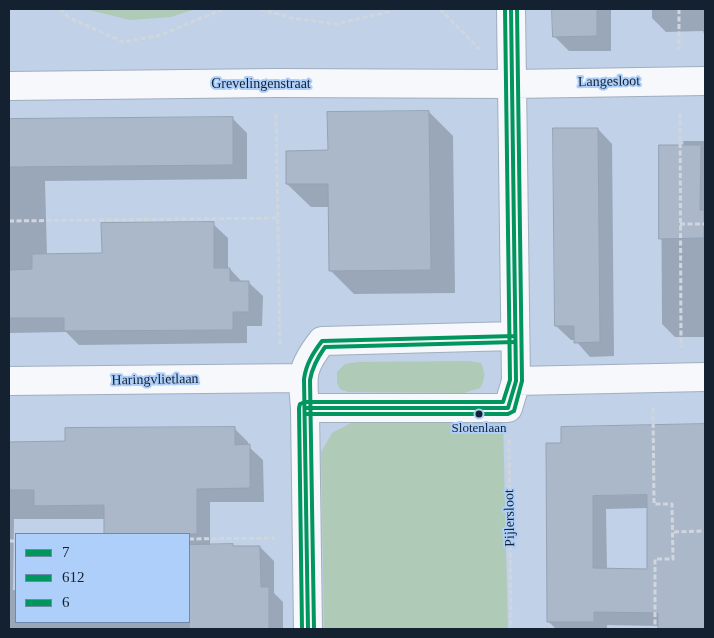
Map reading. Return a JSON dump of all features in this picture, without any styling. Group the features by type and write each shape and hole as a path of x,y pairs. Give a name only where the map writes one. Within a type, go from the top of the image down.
{"street":[{"path":"305,408 508,408 516,381 511,9"},
{"name":"Langesloot","path":"512,84 692,80"},
{"name":"Grevelingenstraat","path":"9,86 276,83 512,84"},
{"path":"308,629 305,408 292,378 322,341 514,336"},
{"path":"516,381 693,377"},
{"name":"Haringvlietlaan","path":"9,381 292,378"}],"path":[{"path":"60,9 68,17 122,42 161,35 223,9"},
{"path":"260,9 292,18 335,24 394,9"},
{"path":"440,9 479,50"},
{"path":"679,9 692,80 680,224 693,377"},
{"path":"276,83 278,218 292,378"},
{"path":"9,221 278,218"},
{"path":"680,224 705,224"},
{"path":"652,378 654,504 672,504 674,532 673,559 655,559 655,629"},
{"name":"Pijlersloot","path":"508,408 511,629"},
{"path":"674,532 705,531"},
{"path":"190,540 306,538"}],"green space":[{"path":"85,9 195,9 171,17 130,20"},
{"path":"469,361 481,363 484,378 480,388 464,393 348,392 340,389 337,382 337,372 345,364 358,362"},
{"path":"503,419 508,629 324,629 321,452 332,433 353,422"}],"building":[{"path":"552,9 597,9 597,36 553,37"},
{"path":"429,111 431,270 329,271 328,184 286,184 286,151 328,150 327,112"},
{"path":"233,117 233,165 9,167 9,119"},
{"path":"553,128 598,128 600,342 574,343 574,326 555,326"},
{"path":"659,145 701,145 700,210 704,210 704,238 659,239"},
{"path":"214,222 214,268 230,268 230,281 249,281 249,312 233,312 233,330 64,331 64,318 9,318 9,270 32,269 32,254 102,253 101,223"},
{"path":"705,424 705,629 658,629 658,613 594,612 594,622 547,622 546,443 561,443 561,427","holes":["647,495 647,569 593,568 593,496"]},
{"path":"235,427 235,445 250,444 250,488 197,489 197,534 104,533 104,505 34,506 34,490 9,490 9,442 65,441 65,428"},
{"path":"233,544 233,546 260,546 261,587 269,587 269,629 189,629 190,545"}],"transit line":[{"name":"6","path":"302,629 300,404 305,402 503,402 510,380 505,9"},
{"name":"7","path":"305,408 508,408 516,381 511,9"},
{"name":"612","path":"305,414 508,414 514,411 522,381 517,9"},
{"name":"7","path":"308,629 304,379 308,364 319,345 322,341 515,336"},
{"name":"612","path":"314,629 310,380 316,362 325,347 515,342"}],"place":[{"name":"Slotenlaan","path":"479,414"}]}
